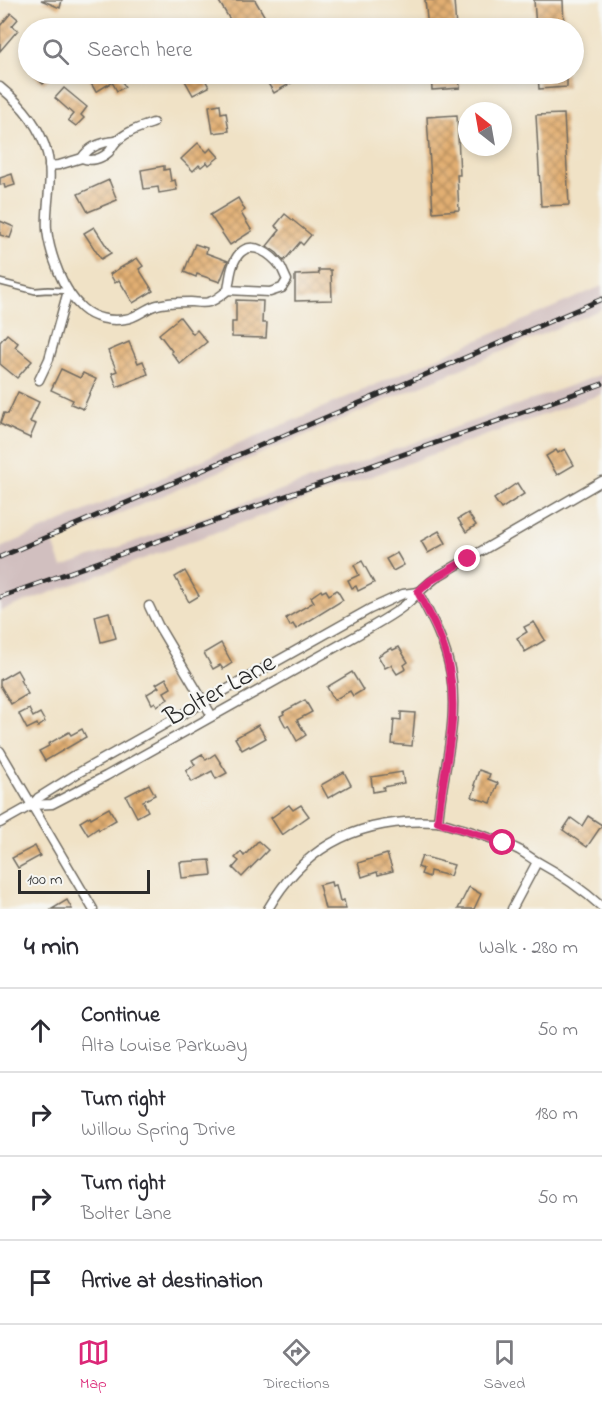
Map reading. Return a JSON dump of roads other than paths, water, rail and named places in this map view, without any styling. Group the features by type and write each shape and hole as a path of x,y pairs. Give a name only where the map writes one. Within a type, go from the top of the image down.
{"street":[{"path":"0,87 22,108 43,138 49,166 47,228 49,244 59,275 82,308 97,317 114,320 128,319 155,306 210,302 228,290 270,292 282,288 287,280 272,257 260,249 249,248 241,252 234,263 228,290"},
{"path":"49,166 82,158 88,161 96,159 110,151 116,141 141,126 153,123"},
{"path":"39,380 49,359 68,291"},
{"name":"Bolter Lane","path":"32,805 52,804 106,776 394,614 440,575 602,481"},
{"path":"418,592 435,624 444,649 453,694 451,734 438,822"},
{"name":"Bolter Lane","path":"0,824 32,805 53,788 370,609 404,594 418,592"},
{"path":"149,606 212,716"},
{"path":"0,751 93,909"},
{"path":"268,909 282,887 300,866 338,840 354,832 382,824 438,822 484,836 521,852 568,879 602,907"},
{"path":"512,909 537,862"}],"lane":[{"path":"0,282 35,291 68,291"}],"railway":[{"path":"0,557 602,299"},
{"path":"0,597 602,384"}]}
